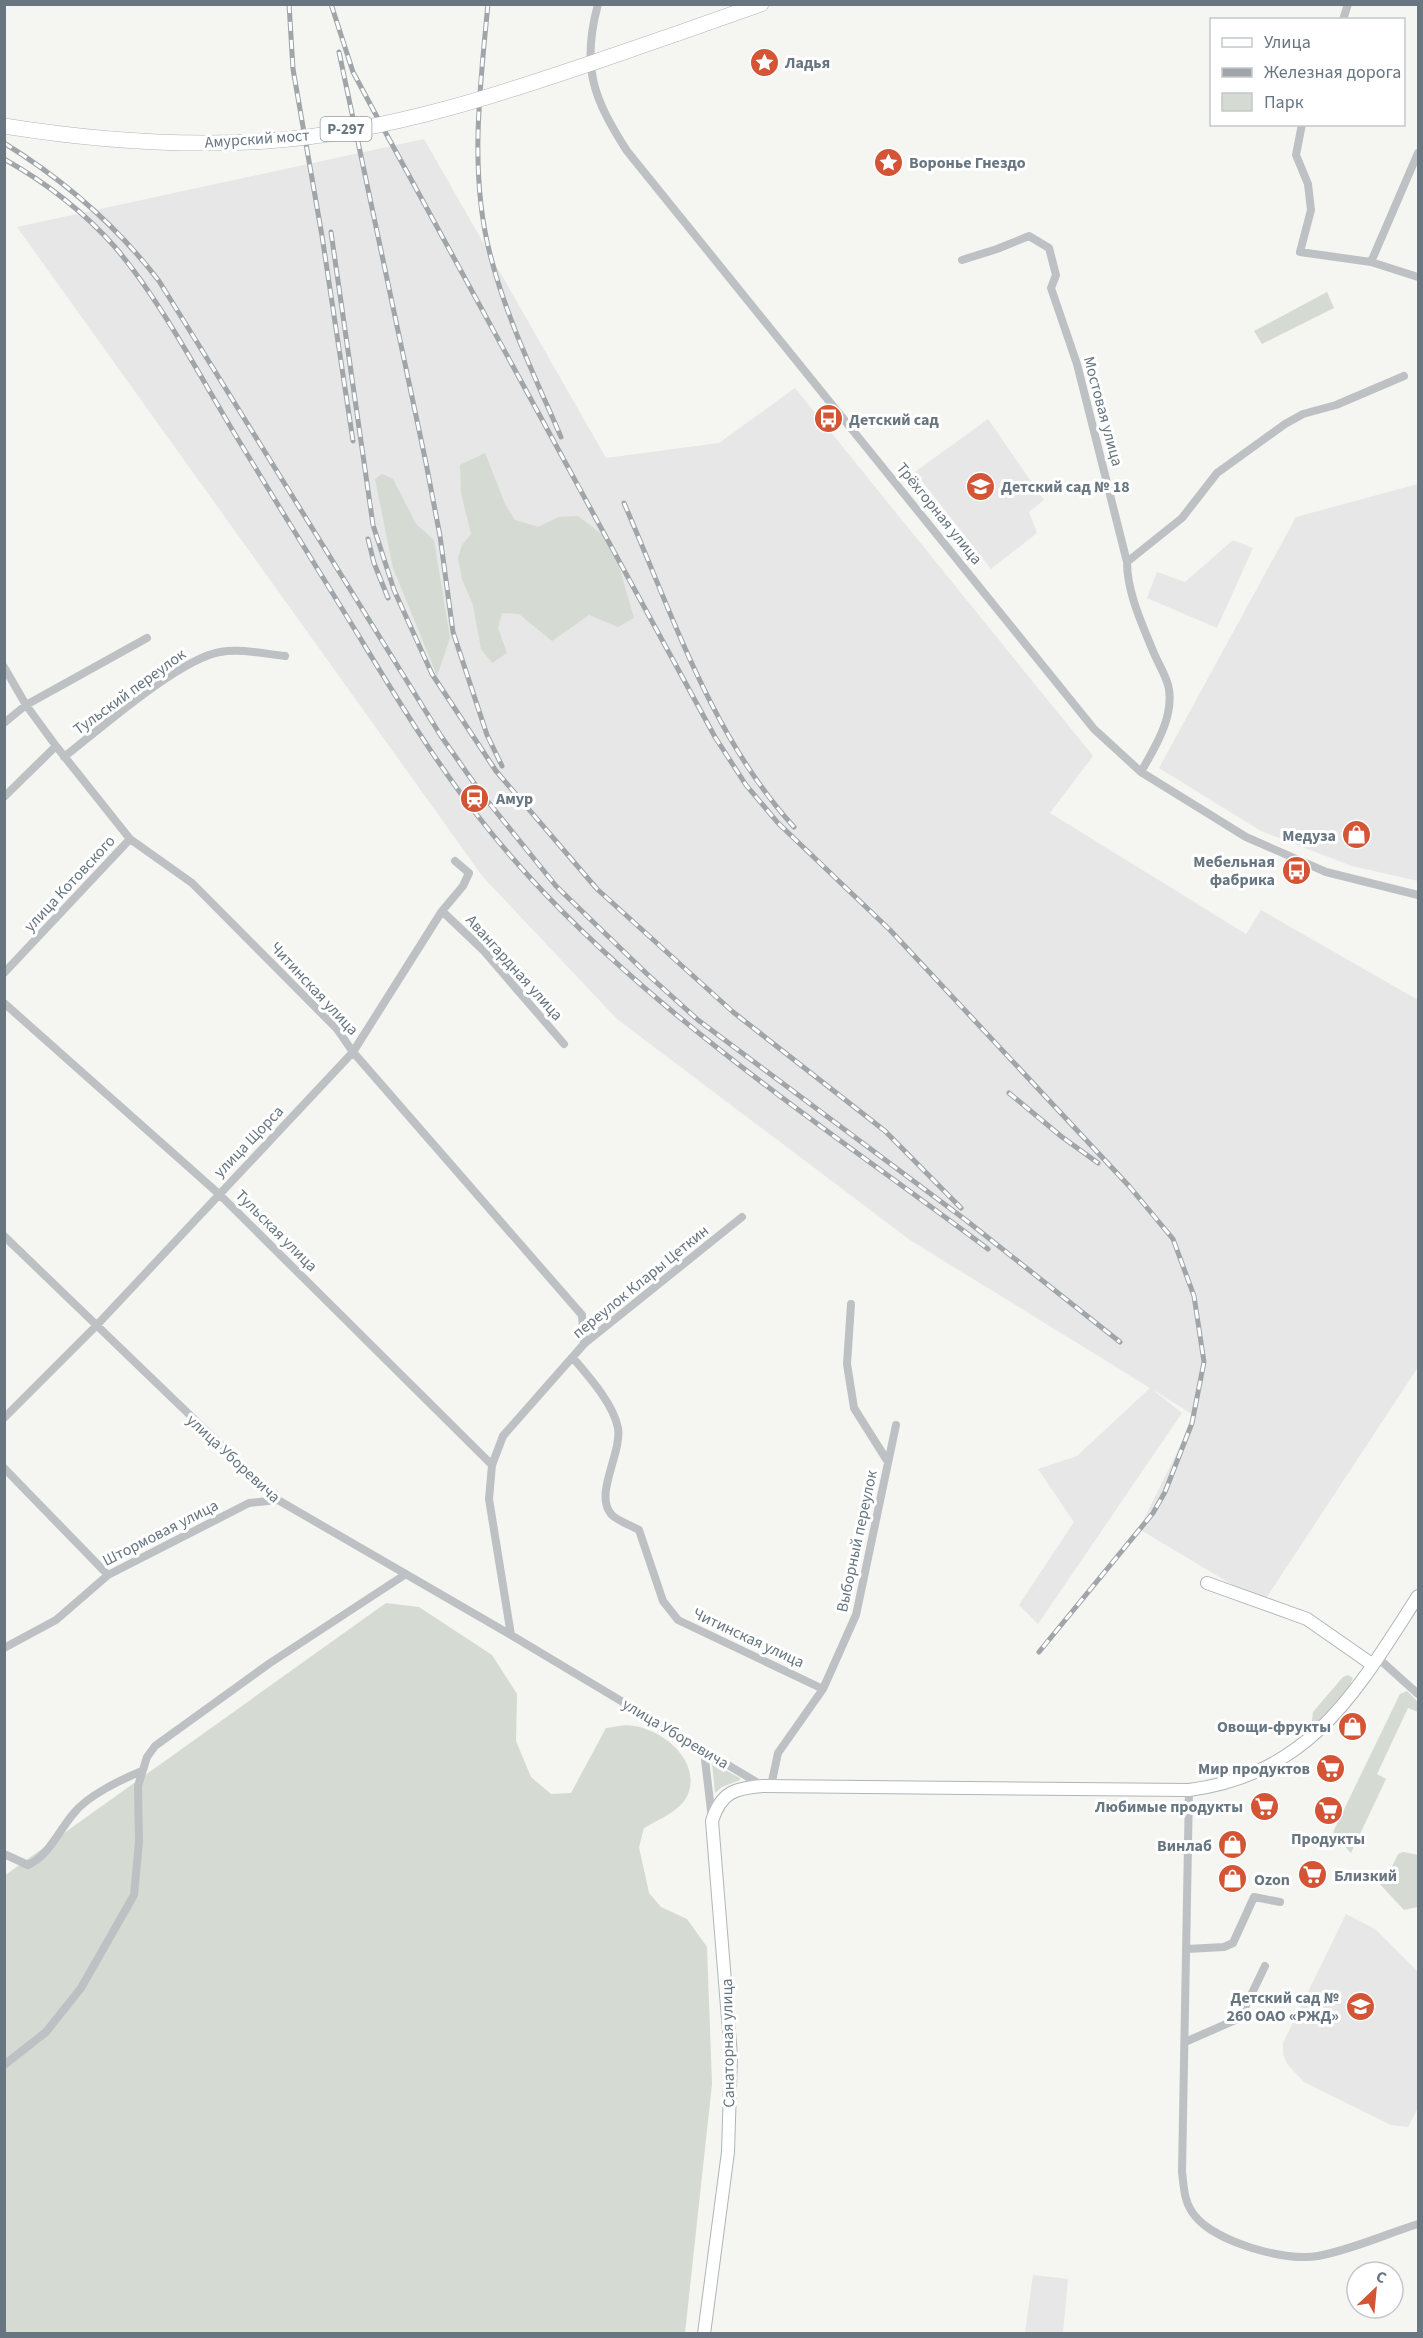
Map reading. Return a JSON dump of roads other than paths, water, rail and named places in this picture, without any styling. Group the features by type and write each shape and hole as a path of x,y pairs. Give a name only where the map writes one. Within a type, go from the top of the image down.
{"highway":[{"name":"Амурский мост","path":"4,126 136,142 206,143 280,139 404,118 498,95 761,4"}],"main road":[{"path":"1207,1583 1307,1619 1376,1662"},
{"path":"712,1821 717,1805 727,1794 744,1787 1190,1790 1240,1780 1282,1758 1318,1731 1344,1706 1419,1596"},
{"name":"Санаторная улица","path":"704,2334 728,2152 731,2056 712,1821"}],"street":[{"name":"Трёхгорная улица","path":"598,4 589,53 593,82 604,116 627,151 1094,729 1142,772 1246,837 1318,869 1419,895"},
{"path":"1302,126 1296,155 1308,184 1311,210 1300,252 1371,262 1419,277"},
{"path":"1371,262 1419,153"},
{"name":"Мостовая улица","path":"962,260 1029,236 1049,248 1056,275 1051,288 1077,364 1127,562 1127,579 1154,653 1169,681 1168,713 1142,772"},
{"path":"1127,562 1182,518 1217,473 1285,424 1303,414 1336,405 1404,376"},
{"name":"Тульский переулок","path":"4,723 26,705 147,638"},
{"name":"Тульский переулок","path":"64,757 149,691 204,657 222,651 285,656"},
{"name":"Читинская улица","path":"4,667 26,705 64,757 130,839 192,883 338,1029 353,1052 582,1315 584,1344"},
{"path":"4,797 56,746"},
{"name":"улица Котовского","path":"4,973 130,839"},
{"name":"улица Щорса","path":"4,1418 96,1326 353,1052 442,911 463,886 469,873 456,861"},
{"name":"Авангардная улица","path":"442,911 483,950 564,1044"},
{"name":"Тульская улица","path":"4,1003 219,1194 492,1465"},
{"name":"переулок Клары Цеткин","path":"511,1635 493,1535 489,1499 492,1465 503,1436 584,1344 742,1217"},
{"name":"улица Уборевича","path":"4,1236 278,1500 767,1786"},
{"path":"851,1304 847,1364 854,1407 888,1462"},
{"name":"Читинская улица","path":"573,1358 600,1390 618,1428 615,1454 604,1499 607,1508 612,1516 639,1530 668,1611 678,1620 823,1689"},
{"name":"Выборный переулок","path":"767,1786 778,1754 823,1689 856,1616 896,1425"},
{"path":"4,1468 108,1575"},
{"name":"Штормовая улица","path":"4,1648 56,1620 108,1575 249,1503 278,1500"},
{"path":"4,2065 46,2032 81,1988 134,1895 139,1842 138,1786 142,1771 155,1746 270,1663 406,1574"},
{"path":"1376,1662 1419,1694"},
{"path":"704,1751 712,1821"},
{"path":"4,1854 28,1865 39,1861 75,1810 123,1779 142,1771"},
{"path":"1190,1790 1182,2172 1185,2198 1195,2216 1208,2226 1261,2250 1286,2258 1318,2256 1419,2224"},
{"path":"1187,1949 1224,1947 1233,1943 1254,1897 1280,1902"},
{"path":"1185,2042 1240,2018 1265,1966"}],"railway":[{"path":"289,4 293,69 322,236 353,441"},
{"path":"331,4 353,72 715,737 746,785 778,823 890,930 1129,1186 1173,1239 1194,1296 1204,1362 1192,1423 1165,1492 1153,1513 1039,1652"},
{"path":"488,4 478,130 478,161 484,223 490,254 504,301 561,437"},
{"path":"339,52 426,463 440,536 453,632 487,735 502,766"},
{"path":"4,143 47,172 88,205 125,241 159,281 441,736 481,793 556,886 698,1020 967,1221 1120,1342"},
{"path":"4,159 49,188 77,210 103,234 132,268 179,339 251,461 416,729 464,798 534,882 592,941 720,1050 988,1249"},
{"path":"331,232 373,525 394,590 432,674 496,771 597,889 733,1012 885,1131 961,1208"},
{"path":"624,503 677,630 716,713 739,753 765,791 794,827"},
{"path":"368,539 374,563 388,598"},
{"path":"1009,1093 1062,1137 1098,1163"}],"place":[{"name":"Ладья","path":"764,62"},
{"name":"Воронье Гнездо","path":"888,162"},
{"name":"Детский сад","path":"828,419"},
{"name":"Детский сад № 18","path":"980,486"},
{"name":"Амур","path":"475,798"},
{"name":"Медуза","path":"1357,835"},
{"name":"Мебельная фабрика","path":"1296,870"},
{"name":"Овощи-фрукты","path":"1352,1726"},
{"name":"Мир продуктов","path":"1331,1768"},
{"name":"Любимые продукты","path":"1264,1806"},
{"name":"Продукты","path":"1328,1810"},
{"name":"Винлаб","path":"1233,1845"},
{"name":"Близкий","path":"1313,1875"},
{"name":"Ozon","path":"1233,1879"},
{"name":"Детский сад № 260 ОАО «РЖД»","path":"1360,2006"}]}
